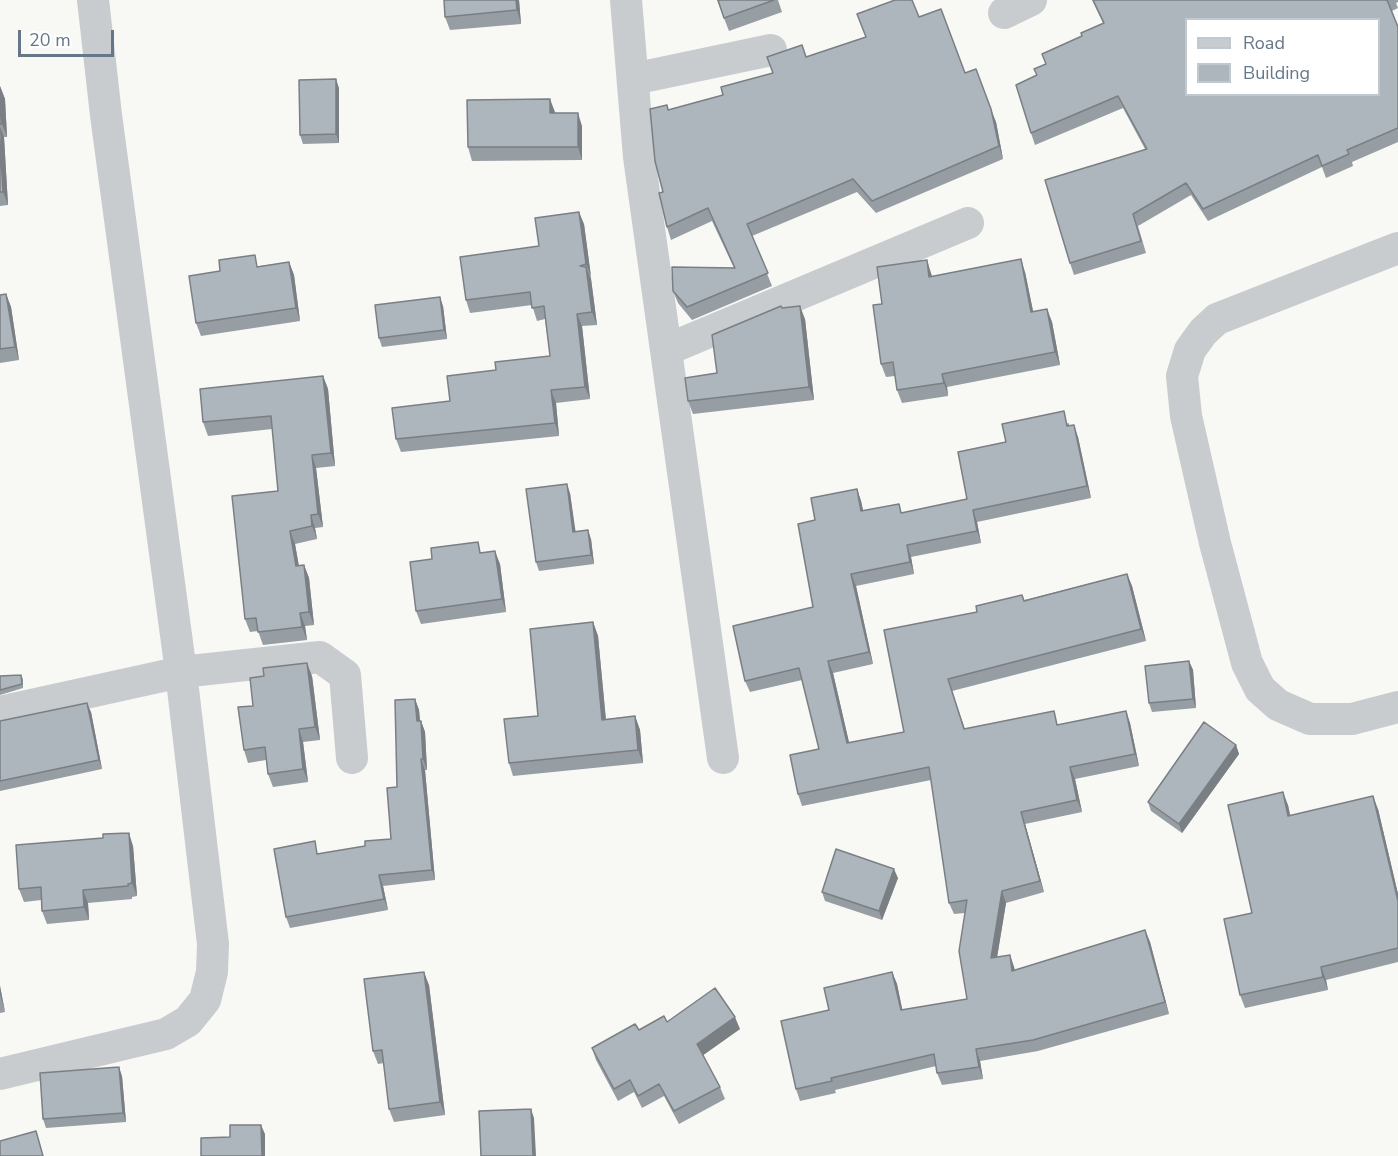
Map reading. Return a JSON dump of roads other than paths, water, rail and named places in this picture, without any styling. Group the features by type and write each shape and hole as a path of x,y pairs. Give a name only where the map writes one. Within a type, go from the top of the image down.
{"street":[{"path":"0,1074 166,1034 188,1021 205,1000 212,972 213,944 181,672 106,115 93,0"},
{"path":"626,0 639,157 723,758"},
{"path":"633,79 771,50"},
{"path":"666,350 968,223"},
{"path":"1398,248 1217,319 1203,332 1190,350 1182,376 1186,416 1215,543 1247,663 1260,689 1278,705 1310,719 1352,719 1398,707"},
{"path":"0,712 181,672 320,657 345,675 352,758"}]}
